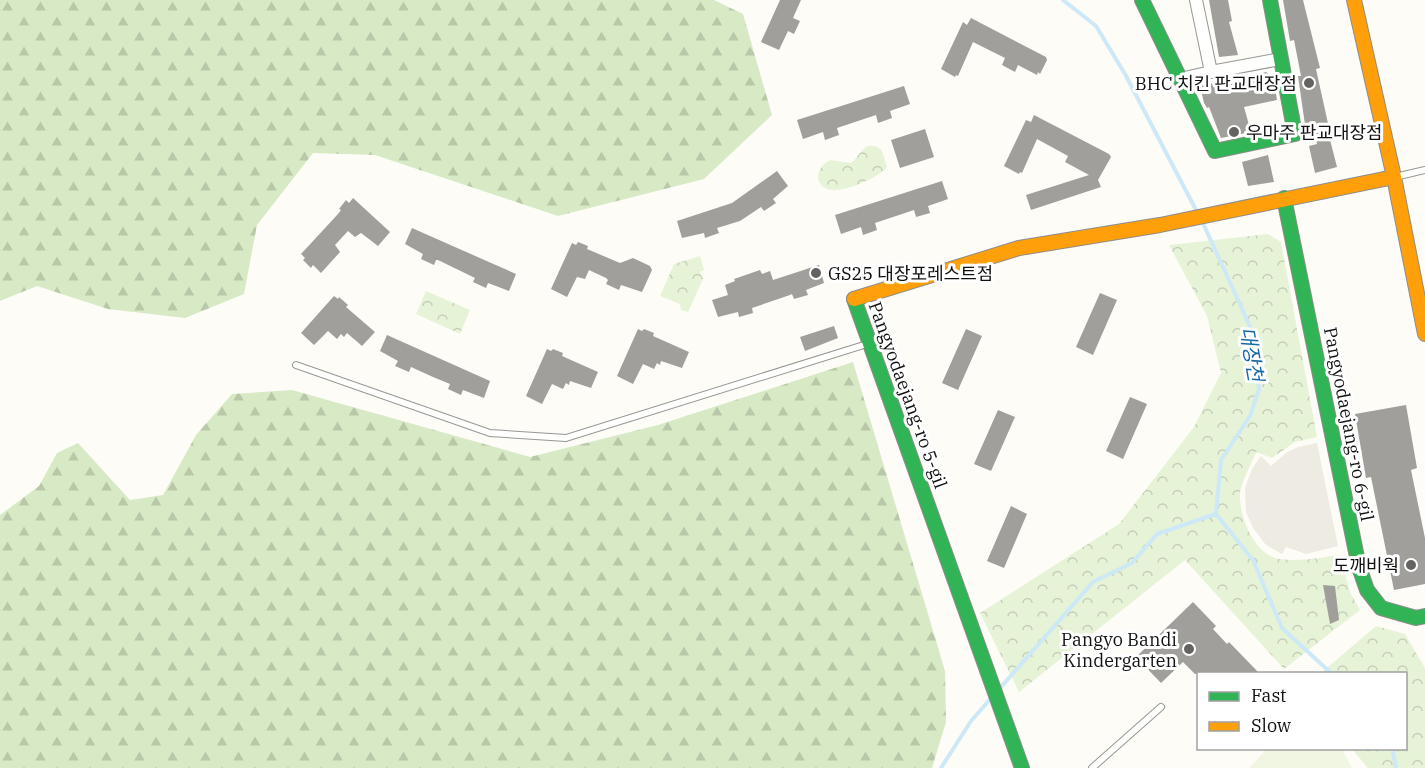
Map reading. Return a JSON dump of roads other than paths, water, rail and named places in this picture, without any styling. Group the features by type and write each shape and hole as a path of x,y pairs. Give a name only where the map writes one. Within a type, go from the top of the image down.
{"street":[{"path":"1142,0 1215,151 1295,134 1270,0"},
{"path":"1196,0 1211,72"},
{"path":"1354,0 1394,177 1425,334"},
{"path":"1180,79 1280,59"},
{"path":"1284,198 1394,177"},
{"name":"Pangyodaejang-ro 5-gil","path":"1022,768 853,298 1019,248 1160,225 1284,198"},
{"name":"Pangyodaejang-ro 6-gil","path":"1284,198 1359,567 1367,590 1381,608 1416,618 1425,616"}],"lane":[{"path":"1394,177 1425,170"},
{"path":"296,365 490,433 566,438 871,343"},
{"path":"1092,768 1161,707"}],"waterway":[{"name":"대장천","path":"1063,0 1096,26 1125,74 1197,212"},
{"name":"대장천","path":"1202,221 1252,331 1259,389 1250,416 1221,460 1216,514 1253,560 1282,628 1330,672"},
{"path":"1001,687 1093,582 1132,563 1157,534 1216,514"},
{"path":"941,768 971,721 992,697"},
{"name":"대장천","path":"1392,750 1396,768"}],"place":[{"name":"BHC 치킨 판교대장점","path":"1309,83"},
{"name":"우마주 판교대장점","path":"1234,132"},
{"name":"GS25 대장포레스트점","path":"816,273"},
{"name":"도깨비웍","path":"1411,565"},
{"name":"Pangyo Bandi Kindergarten","path":"1189,649"}]}
